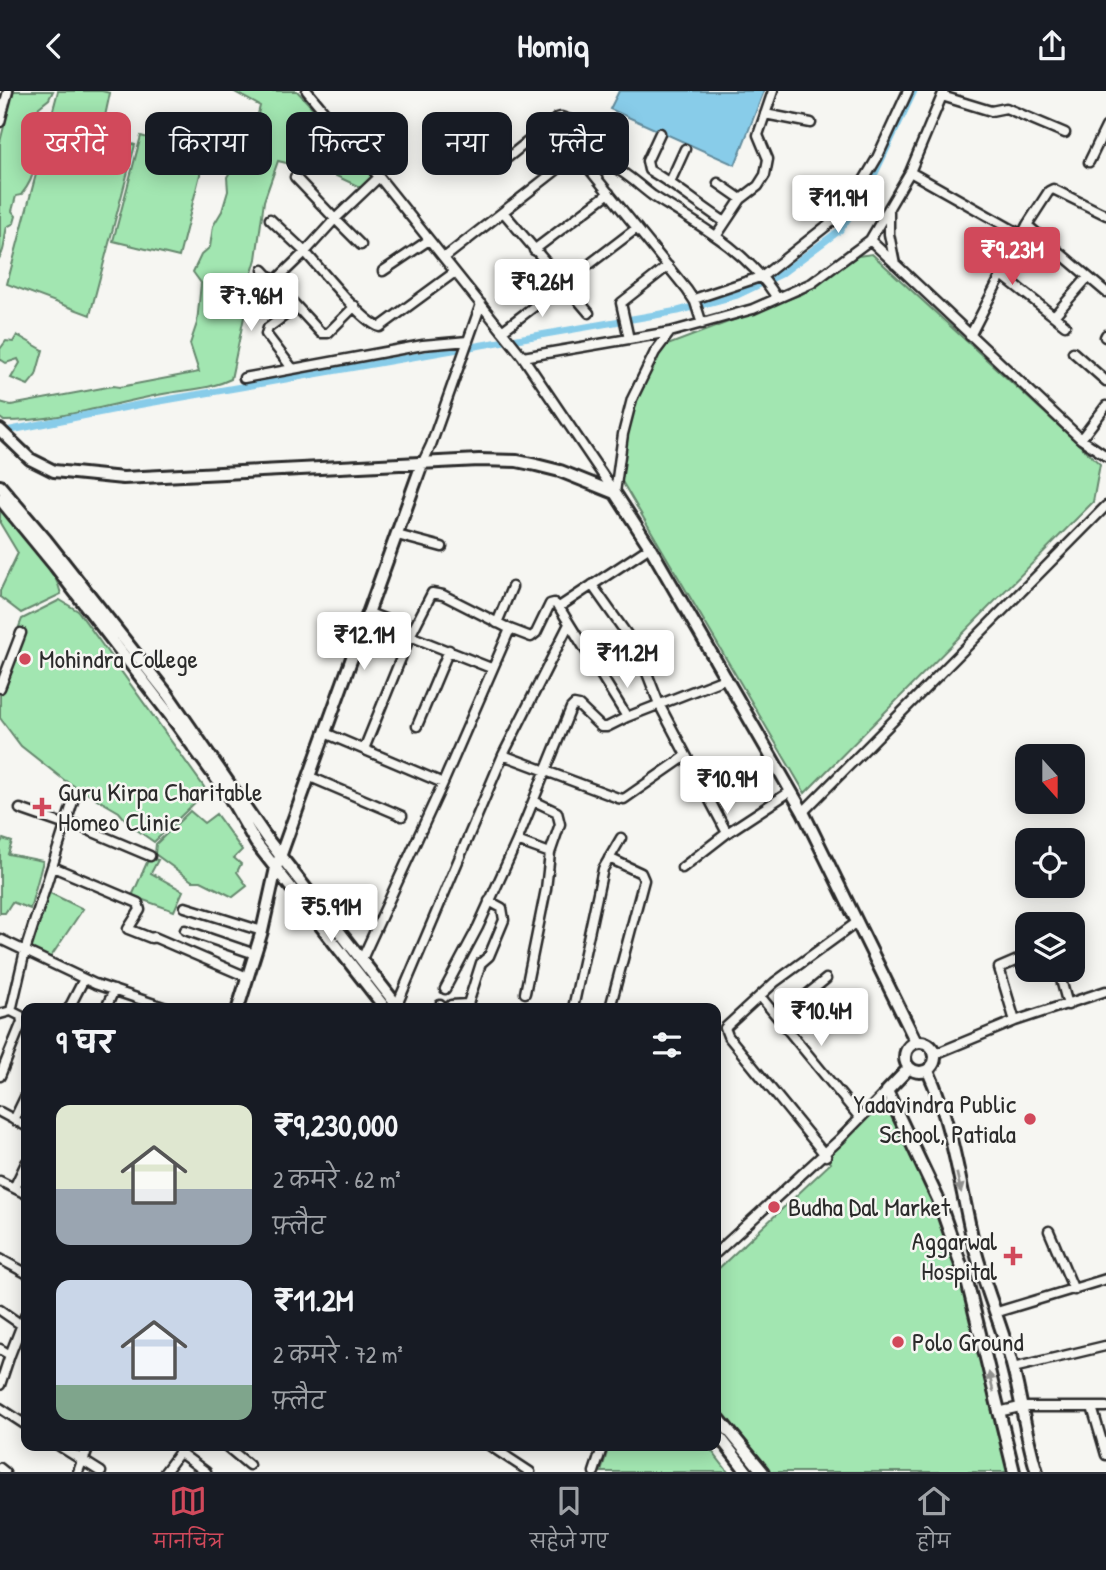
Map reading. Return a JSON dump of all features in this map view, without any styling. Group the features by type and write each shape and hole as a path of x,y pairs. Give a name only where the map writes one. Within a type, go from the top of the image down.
{"main road":[{"path":"0,431 7,444 54,471 123,478 479,460 517,461 560,471 615,493 650,547 803,812 916,1042"},
{"path":"239,1003 280,869 425,464"},
{"path":"0,486 46,540 178,717 251,817 280,869 380,992 393,1003"},
{"path":"0,499 178,717"},
{"path":"280,869 328,734"},
{"path":"280,869 362,959 383,1003"},
{"path":"916,1042 926,1042 936,1054 934,1064 928,1071 918,1072 909,1068 906,1063 905,1053 916,1042"},
{"path":"909,1068 887,1091 938,1199 964,1273 1014,1472"},
{"path":"928,1071 936,1089 951,1144 976,1254 1013,1368 1037,1472"},
{"path":"721,1421 762,1472"},
{"path":"721,1438 747,1472"}],"street":[{"path":"0,122 8,91"},
{"path":"307,91 315,95 523,357 615,493"},
{"path":"717,235 741,199 763,181 768,159 758,135 773,91"},
{"path":"695,301 764,278 834,220 877,158 908,91"},
{"path":"523,357 702,324 753,309 775,294 812,283 870,240 910,172 943,94 991,111 1006,108 1065,133"},
{"path":"765,114 811,123"},
{"path":"1089,162 1106,127"},
{"path":"660,133 647,165 649,170 683,190 695,202 725,222"},
{"path":"512,154 526,144"},
{"path":"670,182 685,149"},
{"path":"910,172 1022,236"},
{"path":"444,258 551,175"},
{"path":"594,175 695,301 702,324"},
{"path":"624,175 717,235 764,278 775,294"},
{"path":"295,177 361,245"},
{"path":"274,282 379,177"},
{"path":"718,183 741,199"},
{"path":"970,336 1027,225 1049,191 1053,189 1106,215"},
{"path":"534,250 609,193"},
{"path":"889,208 889,235 896,265"},
{"path":"504,213 589,313"},
{"path":"270,219 374,325 384,326 455,272"},
{"path":"1027,225 1106,292"},
{"path":"502,331 637,228"},
{"path":"383,271 429,240"},
{"path":"870,240 1081,439 1106,456"},
{"path":"629,339 620,306 624,299 668,266"},
{"path":"263,270 324,334 355,306"},
{"path":"1002,275 1065,325"},
{"path":"1054,316 1088,277"},
{"path":"425,464 481,304"},
{"path":"292,368 266,334 268,328 296,307"},
{"path":"615,493 623,434 632,399 655,352 670,332"},
{"path":"244,378 423,345 468,341"},
{"path":"1073,352 1106,381"},
{"path":"1081,439 1106,406"},
{"path":"803,812 1105,504"},
{"path":"399,536 442,548"},
{"path":"559,607 650,547"},
{"path":"592,585 638,650 659,704 727,833"},
{"path":"497,623 512,587"},
{"path":"364,750 412,633 432,593 443,595 531,637 536,633 550,604 554,603 627,717"},
{"path":"372,614 491,668"},
{"path":"400,1003 503,755 569,624"},
{"path":"362,959 510,629"},
{"path":"0,688 21,633"},
{"path":"417,726 449,650"},
{"path":"445,989 517,841 575,705 601,727 607,727 727,678"},
{"path":"328,734 443,783"},
{"path":"503,755 624,799 686,756"},
{"path":"314,779 402,817"},
{"path":"682,868 727,833 791,791"},
{"path":"11,1011 25,951 75,795"},
{"path":"525,993 546,889 550,853 560,824 557,812 534,801"},
{"path":"20,809 66,823 150,856"},
{"path":"574,1003 603,869 621,838"},
{"path":"517,841 550,853"},
{"path":"609,858 641,873 644,880 611,1003"},
{"path":"53,867 138,904 140,910 128,929 155,937 247,977"},
{"path":"468,1003 481,963 489,956 504,920 502,908 489,901"},
{"path":"185,907 262,931"},
{"path":"825,1154 726,1032 727,1025 760,996 856,923"},
{"path":"186,930 254,954"},
{"path":"0,939 140,1003"},
{"path":"1015,961 999,968 1015,1021"},
{"path":"72,1003 84,979"},
{"path":"778,1018 826,979"},
{"path":"1062,982 1069,1005"},
{"path":"108,1003 114,990"},
{"path":"936,1054 1015,1021 1106,991"},
{"path":"760,996 860,1118"},
{"path":"0,1014 11,1011 21,1016"},
{"path":"0,1076 21,1024"},
{"path":"721,1250 825,1154 887,1091"},
{"path":"14,1120 21,1105"},
{"path":"0,1112 21,1124"},
{"path":"14,1188 21,1173"},
{"path":"0,1181 21,1192"},
{"path":"1049,1231 1073,1290"},
{"path":"0,1259 21,1270"},
{"path":"997,1312 1106,1279"},
{"path":"0,1310 21,1326"},
{"path":"0,1385 21,1331"},
{"path":"16,1341 21,1343"},
{"path":"1013,1368 1105,1346"},
{"path":"0,1349 10,1355"},
{"path":"998,1412 1020,1407 1106,1407"},
{"path":"0,1408 21,1422"},
{"path":"1092,1408 1106,1455"},
{"path":"64,1451 80,1466 101,1472"},
{"path":"165,1472 181,1451"},
{"path":"184,1451 206,1472"},
{"path":"232,1451 249,1465"},
{"path":"498,1451 530,1472"},
{"path":"594,1472 601,1451"},
{"path":"0,1468 5,1472"}],"green space":[{"path":"13,91 53,91 37,112 21,112 21,175 32,175 21,195 16,196 12,211 16,216 14,223 7,227 0,257 0,142"},
{"path":"58,91 110,93 106,112 52,112"},
{"path":"233,91 297,91 316,112 286,112 286,163 278,161 264,201 256,259 248,287 231,379 206,387 65,415 4,421 0,418 0,402 11,405 199,372 190,344 197,323 201,283 193,272 201,255 210,247 213,226 222,211 228,191 228,175 272,175 272,112 258,112 260,106"},
{"path":"141,136 145,137 145,175 200,175 179,257 113,241"},
{"path":"131,144 135,145 131,160"},
{"path":"36,175 127,175 90,315 7,284"},
{"path":"334,175 374,175 377,178 366,190"},
{"path":"872,254 1100,464 1093,502 805,793 620,478 634,402 657,349 802,294 858,256"},
{"path":"17,335 43,350 36,375 28,385 11,378 20,363 18,359 6,363 0,359 0,349 6,341 13,342"},
{"path":"0,506 44,559 61,594 21,613 0,597 0,591 18,553 0,523"},
{"path":"60,600 78,611 206,792 154,842 130,825 119,812 64,780 21,746 0,718 0,676 22,619"},
{"path":"190,811 204,823 216,814 242,850 234,858 241,864 237,872 247,886 233,897 201,881 192,881 155,854 156,844"},
{"path":"3,839 12,842 8,854 43,861 30,909 12,902 5,913 0,913 0,844"},
{"path":"149,858 158,860 151,873 183,891 174,911 132,896"},
{"path":"48,892 83,909 48,961 30,952"},
{"name":"Polo Ground","path":"884,1093 938,1199 1018,1472 758,1472 721,1427 721,1266 831,1163 822,1152"},
{"path":"607,1451 712,1451 728,1472 601,1472"}],"water":[{"path":"619,91 764,91 735,165 629,118 629,112 610,109"}],"waterway":[{"path":"1,432 137,405 678,311 737,295 781,274 840,230 867,190 914,91"}],"place":[{"name":"Mohindra College","path":"25,659"},
{"name":"Guru Kirpa Charitable Homeo Clinic","path":"42,807"},
{"name":"Yadavindra Public School, Patiala","path":"1030,1119"},
{"name":"Budha Dal Market","path":"774,1207"},
{"name":"Aggarwal Hospital","path":"1013,1256"},
{"name":"Polo Ground","path":"898,1342"}]}
